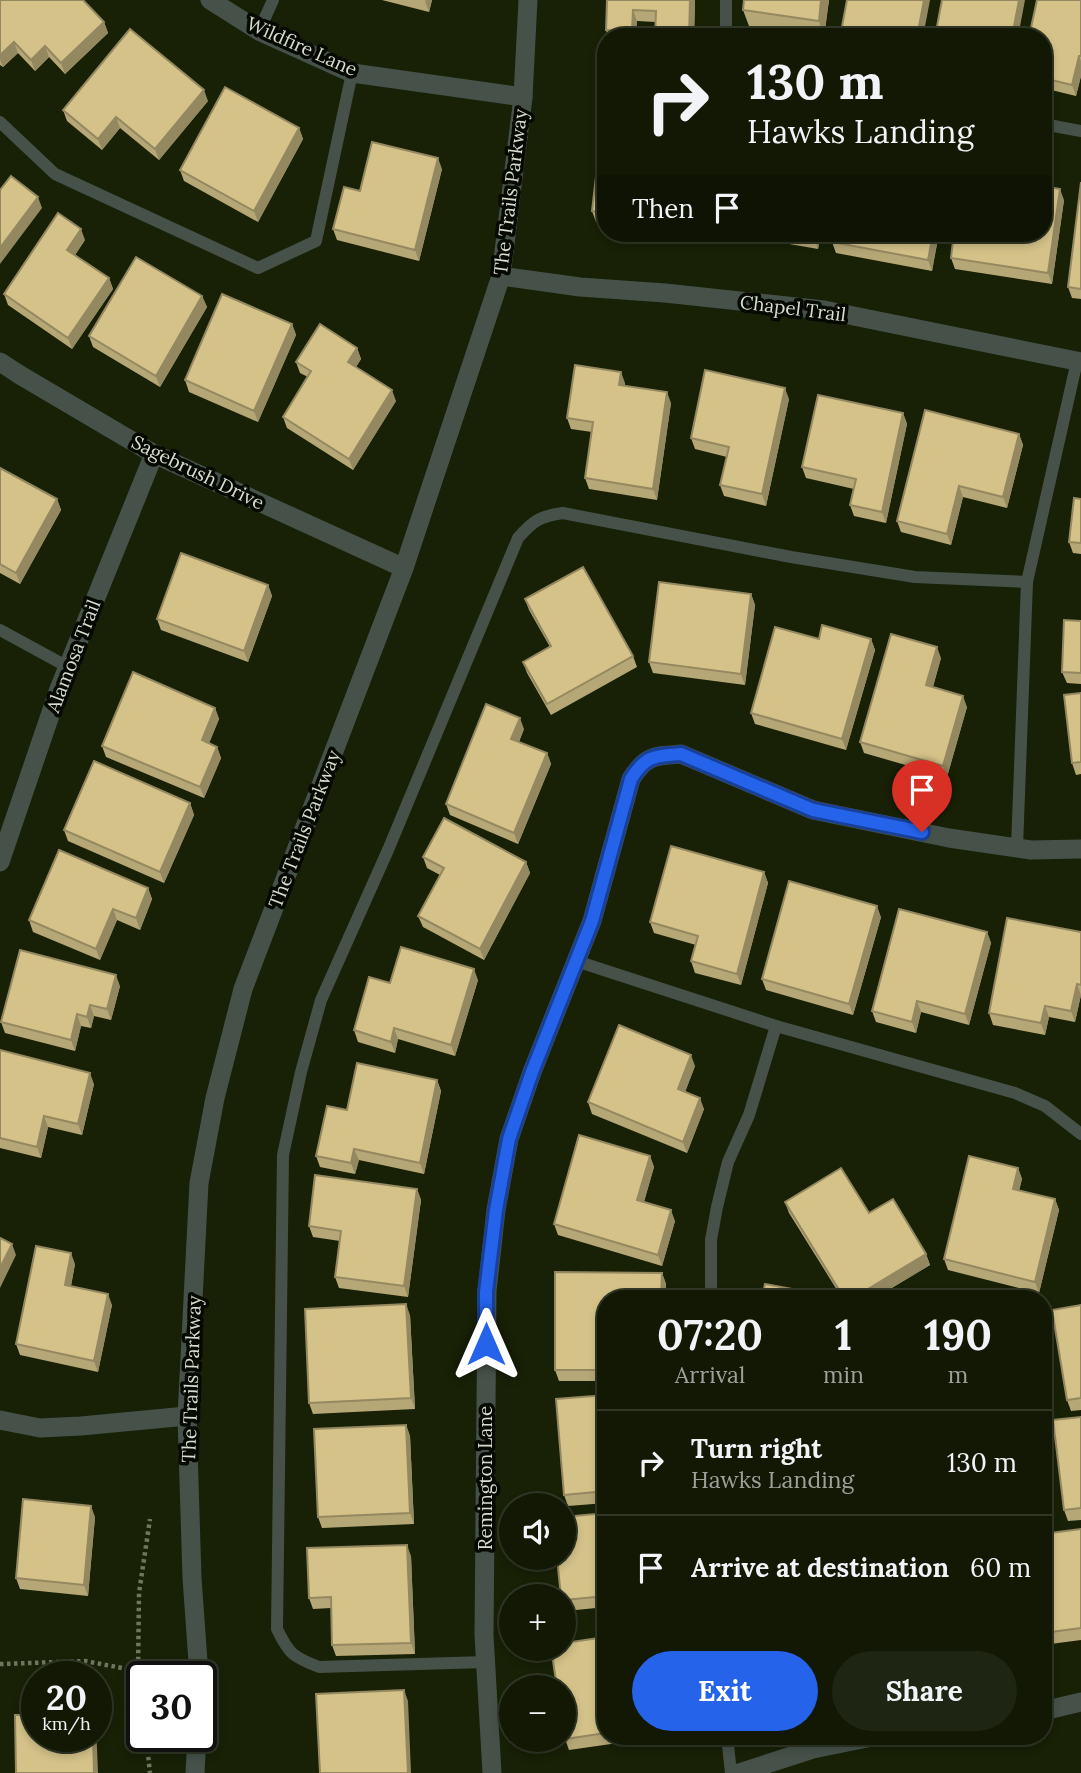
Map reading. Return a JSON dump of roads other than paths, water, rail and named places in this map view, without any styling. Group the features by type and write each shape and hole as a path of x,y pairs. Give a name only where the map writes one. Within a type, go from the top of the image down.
{"street":[{"name":"Wildfire Lane","path":"210,0 259,31 352,73 523,97"},
{"name":"The Trails Parkway","path":"199,1661 192,1578 187,1416 199,1183 215,1098 243,989 404,568 501,276 523,97 528,0"},
{"name":"Chapel Trail","path":"501,276 580,287 824,310 1079,361"},
{"name":"Sagebrush Drive","path":"0,362 154,454 404,568"},
{"name":"Alamosa Trail","path":"1,856 68,667 154,454"},
{"name":"Remington Lane","path":"492,1773 484,1634 486,1292 496,1210 509,1139 532,1072 592,921 631,779 640,765 657,755 681,754 813,810 949,838 1017,846"},
{"path":"1017,846 1031,850 1081,849"},
{"path":"0,1420 40,1428 187,1416"},
{"path":"1052,1709 1081,1702"},
{"path":"739,1773 833,1745"},
{"path":"195,1773 196,1752"}],"lane":[{"path":"259,31 273,0"},
{"path":"726,0 726,28"},
{"path":"0,122 55,174 258,268 316,241 352,73"},
{"path":"1052,126 1081,131"},
{"path":"1017,846 1027,582 1079,361"},
{"path":"486,1662 319,1667 299,1660 287,1649 277,1629 283,1155 321,1000 388,850 517,538 531,523 546,515 563,513 790,557 915,577 1027,582"},
{"path":"0,630 68,667"},
{"path":"576,961 776,1026 1015,1093 1045,1106 1081,1134"},
{"path":"711,1290 711,1240 717,1207 729,1162 749,1115 776,1026"},
{"path":"728,1745 731,1773"}]}
